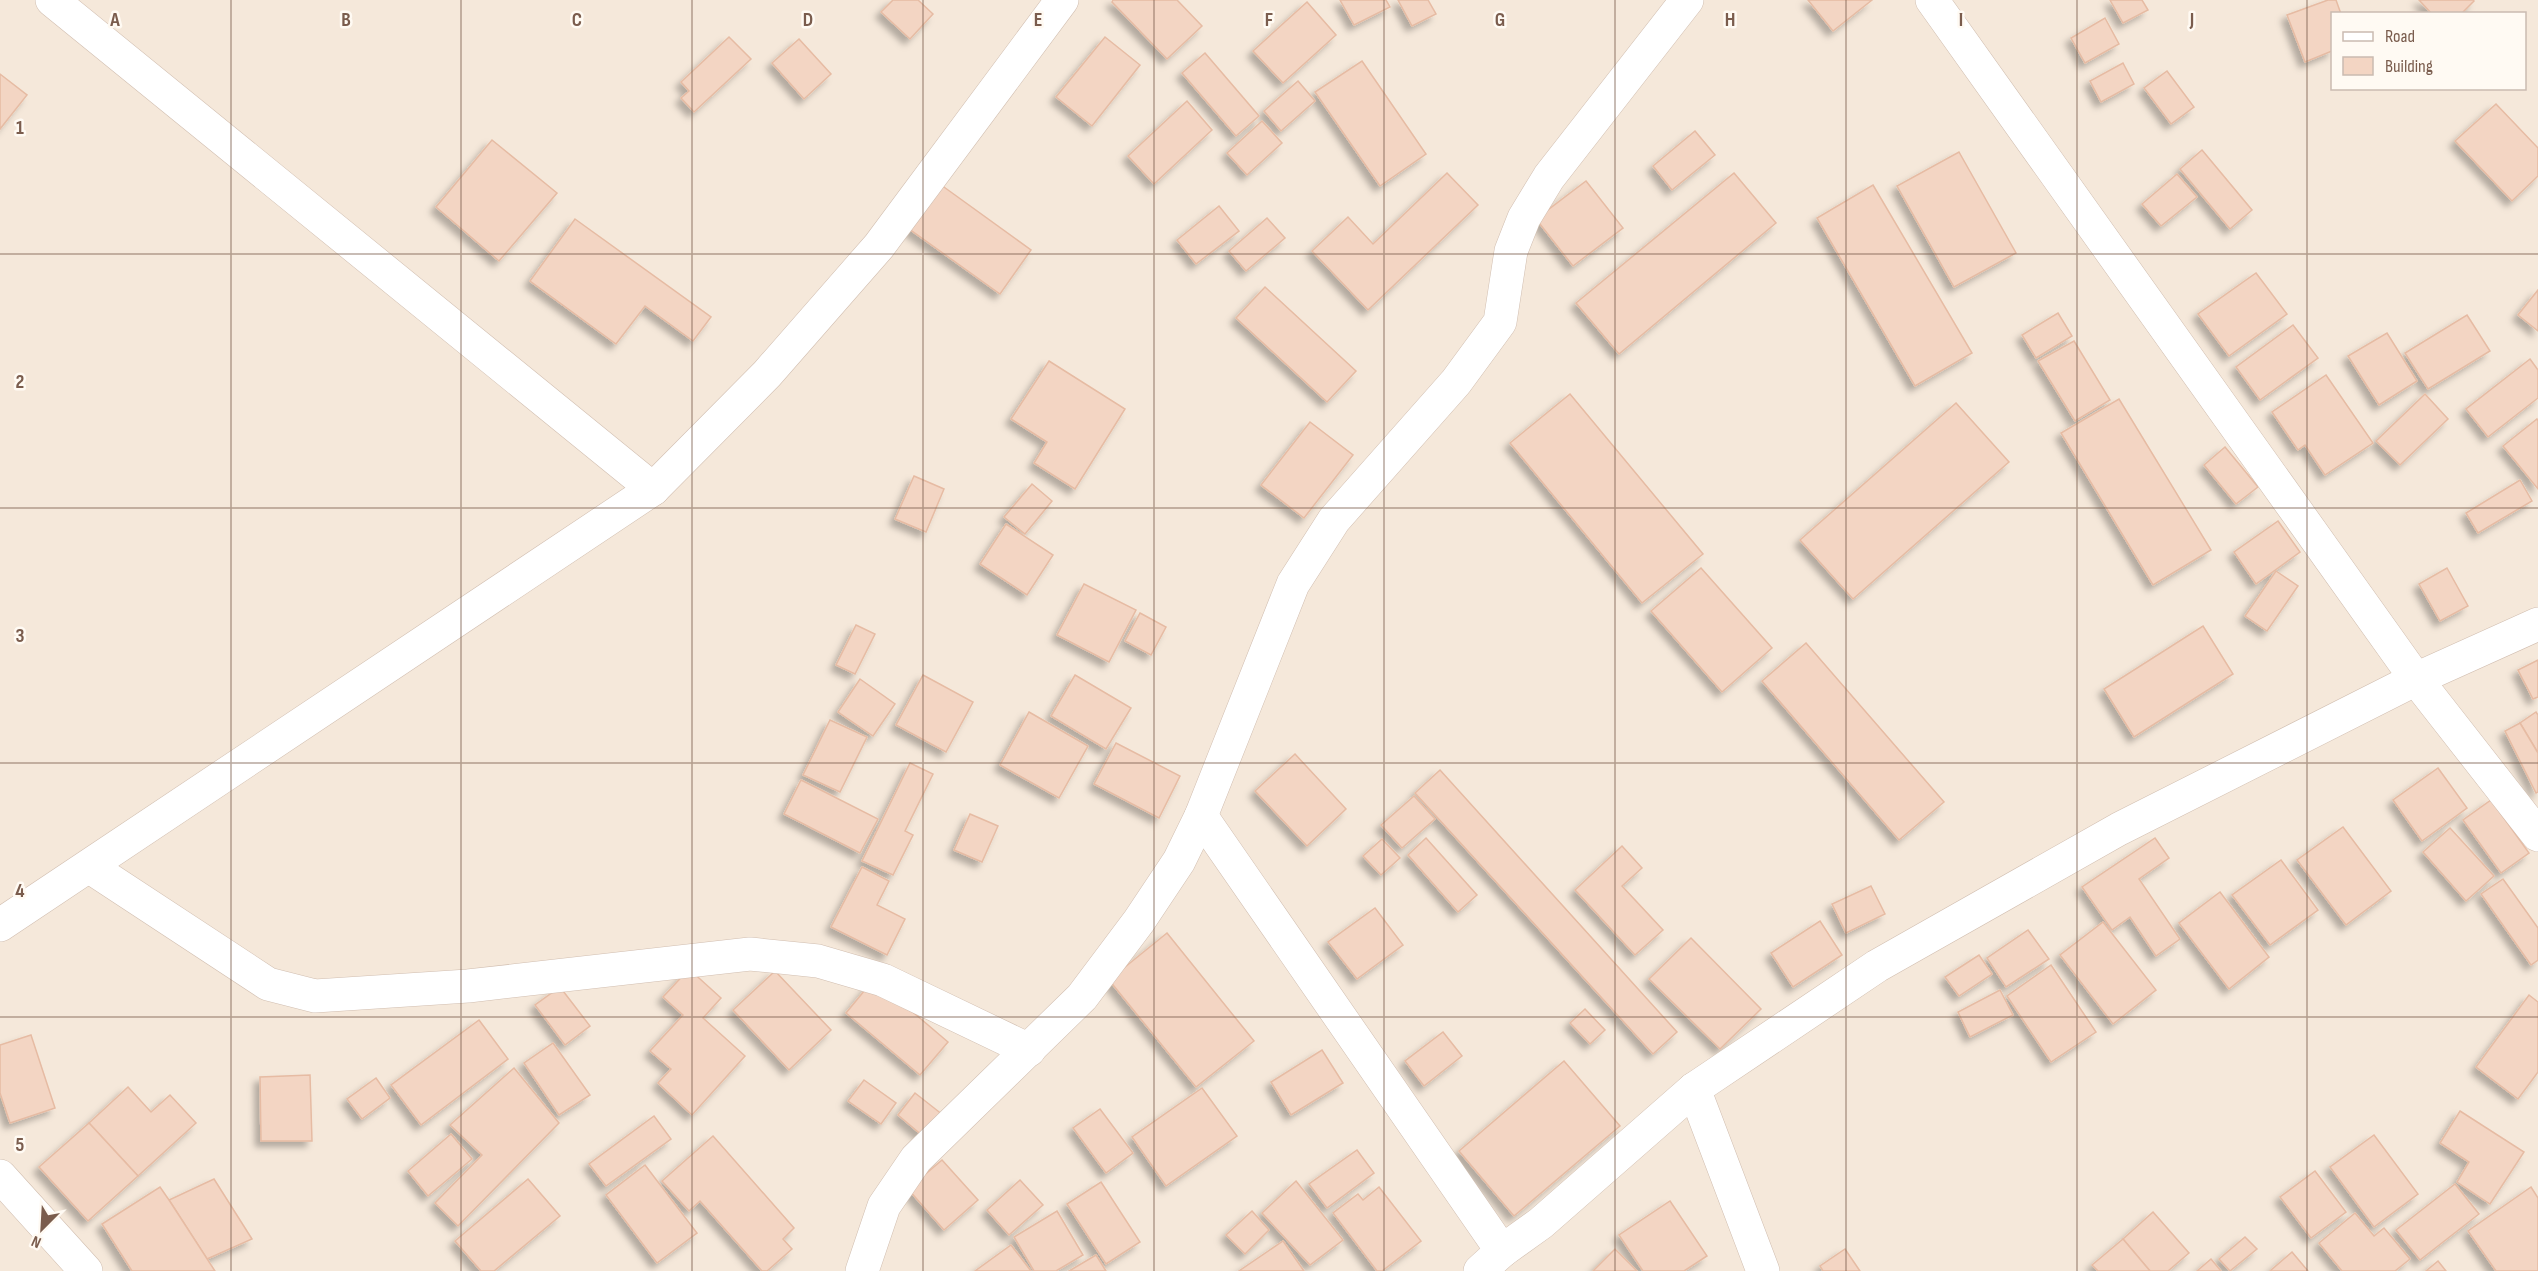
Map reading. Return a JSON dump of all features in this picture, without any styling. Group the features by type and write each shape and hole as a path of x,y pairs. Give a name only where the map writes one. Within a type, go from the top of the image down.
{"street":[{"path":"52,0 653,489"},
{"path":"0,925 653,489 767,374 879,246 1062,0"},
{"path":"862,1271 884,1206 916,1159 1082,997 1139,921 1179,861 1201,816 1293,584 1334,520 1456,382 1500,322 1511,251 1524,218 1549,177 1687,0"},
{"path":"1932,0 2416,679 2538,835"},
{"path":"1201,816 1491,1261 1540,1223 1694,1089 1877,966 2119,829 2416,679 2538,624"},
{"path":"90,867 268,984 315,996 468,986 750,954 818,961 883,980 1029,1050"},
{"path":"1694,1089 1763,1271"},
{"path":"0,1176 86,1271"}],"shaded area":[{"path":"0,0 2538,0 2538,1271 0,1271"}],"building":[{"path":"893,0 918,0 933,14 910,39 881,12"},
{"path":"1113,0 1177,0 1202,26 1167,59 1112,2"},
{"path":"1340,0 1386,0 1390,7 1354,25"},
{"path":"1398,0 1428,0 1436,14 1412,26"},
{"path":"1808,0 1872,0 1833,31"},
{"path":"2110,0 2142,0 2148,10 2123,23"},
{"path":"2328,0 2336,0 2340,12 2331,12 2331,51 2305,62 2287,15"},
{"path":"2419,0 2474,1 2463,12 2430,12"},
{"path":"1307,2 1336,35 1283,83 1253,51"},
{"path":"2105,18 2119,44 2085,63 2071,38"},
{"path":"729,37 751,59 694,112 681,98 689,91 681,82"},
{"path":"1105,37 1140,65 1092,126 1056,97"},
{"path":"799,39 831,74 804,99 772,63"},
{"path":"1205,53 1259,116 1236,136 1182,73"},
{"path":"1362,61 1426,154 1380,186 1315,92"},
{"path":"2123,63 2134,84 2101,102 2090,81"},
{"path":"2167,71 2194,107 2171,124 2144,88"},
{"path":"0,74 27,95 0,129"},
{"path":"1298,81 1315,101 1281,131 1264,111"},
{"path":"1187,101 1212,130 1154,184 1128,156"},
{"path":"2496,104 2538,148 2538,176 2512,201 2455,141"},
{"path":"1262,121 1282,143 1247,175 1227,153"},
{"path":"1695,131 1715,155 1672,190 1653,166"},
{"path":"492,140 557,193 499,261 436,207"},
{"path":"2202,150 2252,210 2230,229 2180,169"},
{"path":"1959,152 2016,253 1954,287 1897,186"},
{"path":"1447,173 1478,205 1368,310 1312,251 1348,217 1373,244"},
{"path":"1734,173 1776,223 1619,354 1576,303"},
{"path":"2177,174 2197,197 2161,226 2142,204"},
{"path":"1586,181 1623,228 1573,266 1536,219"},
{"path":"937,182 1031,250 1000,294 905,226"},
{"path":"1873,185 1972,353 1915,386 1817,218"},
{"path":"1219,206 1239,231 1196,264 1177,240"},
{"path":"1267,218 1285,238 1246,271 1229,251"},
{"path":"575,219 711,317 693,341 645,306 616,344 530,281"},
{"path":"2256,273 2287,314 2229,356 2198,314"},
{"path":"1265,287 1356,371 1327,402 1236,318"},
{"path":"2538,290 2538,331 2518,315"},
{"path":"2058,313 2072,336 2036,358 2022,335"},
{"path":"2467,315 2490,351 2428,389 2405,353"},
{"path":"2293,325 2318,358 2260,400 2236,367"},
{"path":"2387,333 2417,381 2379,405 2348,356"},
{"path":"2074,341 2110,400 2075,421 2038,361"},
{"path":"2530,359 2538,370 2538,398 2488,437 2466,409"},
{"path":"1049,361 1125,409 1075,489 1034,463 1047,442 1011,419"},
{"path":"2326,375 2373,443 2325,475 2305,445 2298,450 2272,412"},
{"path":"1570,394 1703,554 1642,603 1510,443"},
{"path":"2425,394 2448,419 2400,465 2376,441"},
{"path":"2119,399 2211,550 2153,585 2061,433"},
{"path":"1956,403 2009,462 1853,599 1800,540"},
{"path":"2537,419 2538,421 2538,489 2503,446"},
{"path":"1310,422 1353,455 1304,518 1261,485"},
{"path":"2225,447 2258,487 2236,504 2204,465"},
{"path":"914,476 944,489 926,532 895,519"},
{"path":"2520,480 2532,501 2478,533 2466,513"},
{"path":"1032,484 1052,501 1025,534 1004,517"},
{"path":"2278,521 2300,552 2256,584 2234,552"},
{"path":"1006,524 1053,555 1027,595 980,564"},
{"path":"1701,568 1772,648 1722,692 1651,611"},
{"path":"2447,568 2468,606 2440,621 2419,584"},
{"path":"2276,571 2298,586 2267,631 2245,616"},
{"path":"1084,584 1136,610 1109,662 1057,635"},
{"path":"1140,613 1166,627 1151,655 1125,641"},
{"path":"856,625 875,634 855,674 836,665"},
{"path":"2203,626 2233,674 2134,737 2104,689"},
{"path":"1806,643 1944,802 1899,840 1762,681"},
{"path":"2538,660 2538,697 2533,699 2518,670"},
{"path":"923,675 973,702 946,752 896,725"},
{"path":"1075,675 1131,708 1106,749 1051,716"},
{"path":"860,679 895,704 873,736 838,712"},
{"path":"1029,712 1088,746 1059,798 1000,765"},
{"path":"2536,712 2538,715 2538,753 2520,723"},
{"path":"830,720 867,737 840,792 803,775"},
{"path":"2520,723 2538,753 2538,792 2536,793 2505,731"},
{"path":"1116,743 1180,776 1159,818 1094,784"},
{"path":"1295,754 1346,809 1307,846 1255,791"},
{"path":"910,763 933,774 905,831 913,835 893,875 862,861"},
{"path":"2438,768 2467,808 2422,841 2393,800"},
{"path":"1440,770 1677,1032 1653,1054 1415,793"},
{"path":"801,780 878,819 860,853 784,814"},
{"path":"1414,796 1435,819 1402,848 1381,825"},
{"path":"2491,800 2529,853 2501,873 2463,820"},
{"path":"970,814 998,826 982,862 954,850"},
{"path":"2343,827 2391,891 2346,925 2297,860"},
{"path":"2450,828 2494,876 2466,901 2423,852"},
{"path":"1426,838 1477,895 1458,912 1408,855"},
{"path":"2155,838 2169,858 2139,879 2180,939 2156,956 2130,917 2112,930 2082,887"},
{"path":"1382,839 1400,858 1381,875 1363,856"},
{"path":"1622,846 1642,868 1622,886 1663,930 1635,955 1575,890"},
{"path":"2281,860 2318,910 2270,945 2232,895"},
{"path":"862,867 889,881 877,905 905,919 887,955 831,927"},
{"path":"2503,879 2538,928 2538,960 2531,965 2481,894"},
{"path":"1871,886 1885,914 1846,933 1832,904"},
{"path":"2220,892 2269,957 2229,989 2179,923"},
{"path":"1375,908 1403,945 1357,979 1328,942"},
{"path":"1820,921 1842,955 1793,987 1771,953"},
{"path":"2103,922 2156,990 2113,1024 2060,955"},
{"path":"2028,930 2049,959 2006,987 1987,958"},
{"path":"1167,933 1254,1041 1196,1087 1109,980"},
{"path":"1691,938 1761,1009 1720,1049 1649,979"},
{"path":"1979,955 1992,974 1959,996 1945,977"},
{"path":"2051,965 2096,1032 2051,1062 2007,996"},
{"path":"689,969 721,998 703,1018 745,1056 692,1115 658,1083 671,1069 650,1051 683,1015 663,997"},
{"path":"775,971 831,1030 789,1070 733,1010"},
{"path":"874,979 948,1042 920,1075 846,1013"},
{"path":"560,987 590,1026 565,1045 535,1005"},
{"path":"2000,990 2013,1015 1970,1037 1958,1012"},
{"path":"2529,995 2538,1002 2538,1072 2518,1099 2476,1067"},
{"path":"1585,1009 1605,1030 1590,1044 1570,1023"},
{"path":"479,1020 508,1059 421,1125 391,1085"},
{"path":"1443,1032 1462,1056 1424,1086 1405,1061"},
{"path":"31,1035 55,1108 10,1123 0,1093 0,1045"},
{"path":"553,1043 590,1095 559,1115 524,1063"},
{"path":"1322,1050 1343,1083 1291,1115 1271,1082"},
{"path":"1564,1061 1620,1126 1514,1216 1459,1151"},
{"path":"514,1068 559,1123 458,1226 435,1203 482,1155 450,1125"},
{"path":"310,1075 312,1141 261,1141 260,1077"},
{"path":"376,1078 390,1098 362,1119 347,1099"},
{"path":"864,1080 896,1103 881,1124 848,1101"},
{"path":"128,1087 151,1112 170,1095 196,1123 138,1176 89,1123"},
{"path":"1202,1088 1237,1136 1166,1186 1132,1137"},
{"path":"915,1093 943,1115 924,1137 898,1115"},
{"path":"1100,1109 1133,1153 1106,1173 1073,1128"},
{"path":"2460,1111 2524,1152 2490,1204 2457,1182 2469,1162 2440,1143"},
{"path":"654,1116 671,1139 606,1186 589,1164"},
{"path":"89,1123 138,1176 88,1221 39,1167"},
{"path":"451,1134 472,1159 428,1196 408,1171"},
{"path":"2374,1135 2418,1194 2374,1227 2330,1167"},
{"path":"713,1136 794,1228 783,1239 792,1249 767,1271 762,1271 700,1201 689,1211 662,1181"},
{"path":"1357,1150 1374,1173 1327,1208 1309,1184"},
{"path":"942,1160 978,1200 944,1230 908,1189"},
{"path":"645,1165 697,1233 657,1263 606,1195"},
{"path":"2315,1171 2346,1212 2311,1238 2280,1197"},
{"path":"214,1179 252,1239 207,1259 169,1200"},
{"path":"528,1179 560,1216 494,1271 481,1271 455,1241"},
{"path":"1020,1180 1043,1205 1009,1235 987,1210"},
{"path":"1296,1181 1343,1240 1310,1265 1262,1213"},
{"path":"1101,1182 1140,1242 1106,1264 1067,1204"},
{"path":"2455,1184 2479,1214 2420,1260 2396,1230"},
{"path":"160,1187 215,1271 132,1271 102,1224"},
{"path":"1379,1187 1421,1241 1382,1271 1377,1271 1333,1213 1358,1194 1363,1200"},
{"path":"2531,1187 2538,1198 2538,1271 2496,1271 2468,1231"},
{"path":"1670,1201 1707,1256 1684,1271 1643,1271 1619,1235"},
{"path":"1057,1211 1083,1255 1056,1271 1034,1271 1014,1237"},
{"path":"1252,1211 1269,1230 1245,1254 1226,1235"},
{"path":"2153,1212 2189,1253 2168,1271 2150,1271 2123,1239"},
{"path":"2355,1213 2374,1236 2384,1228 2410,1259 2395,1271 2342,1271 2319,1243"},
{"path":"2245,1237 2257,1249 2230,1271 2219,1259"},
{"path":"2123,1239 2150,1271 2098,1271 2092,1265"},
{"path":"1283,1241 1304,1271 1239,1271"},
{"path":"1011,1245 1031,1271 975,1271"},
{"path":"1615,1249 1637,1271 1593,1271"},
{"path":"1845,1249 1860,1271 1823,1271 1820,1266"},
{"path":"2292,1252 2308,1271 2270,1271"},
{"path":"1096,1255 1106,1271 1069,1271"},
{"path":"2211,1259 2221,1271 2197,1271"},
{"path":"2438,1261 2446,1271 2426,1271"}]}
